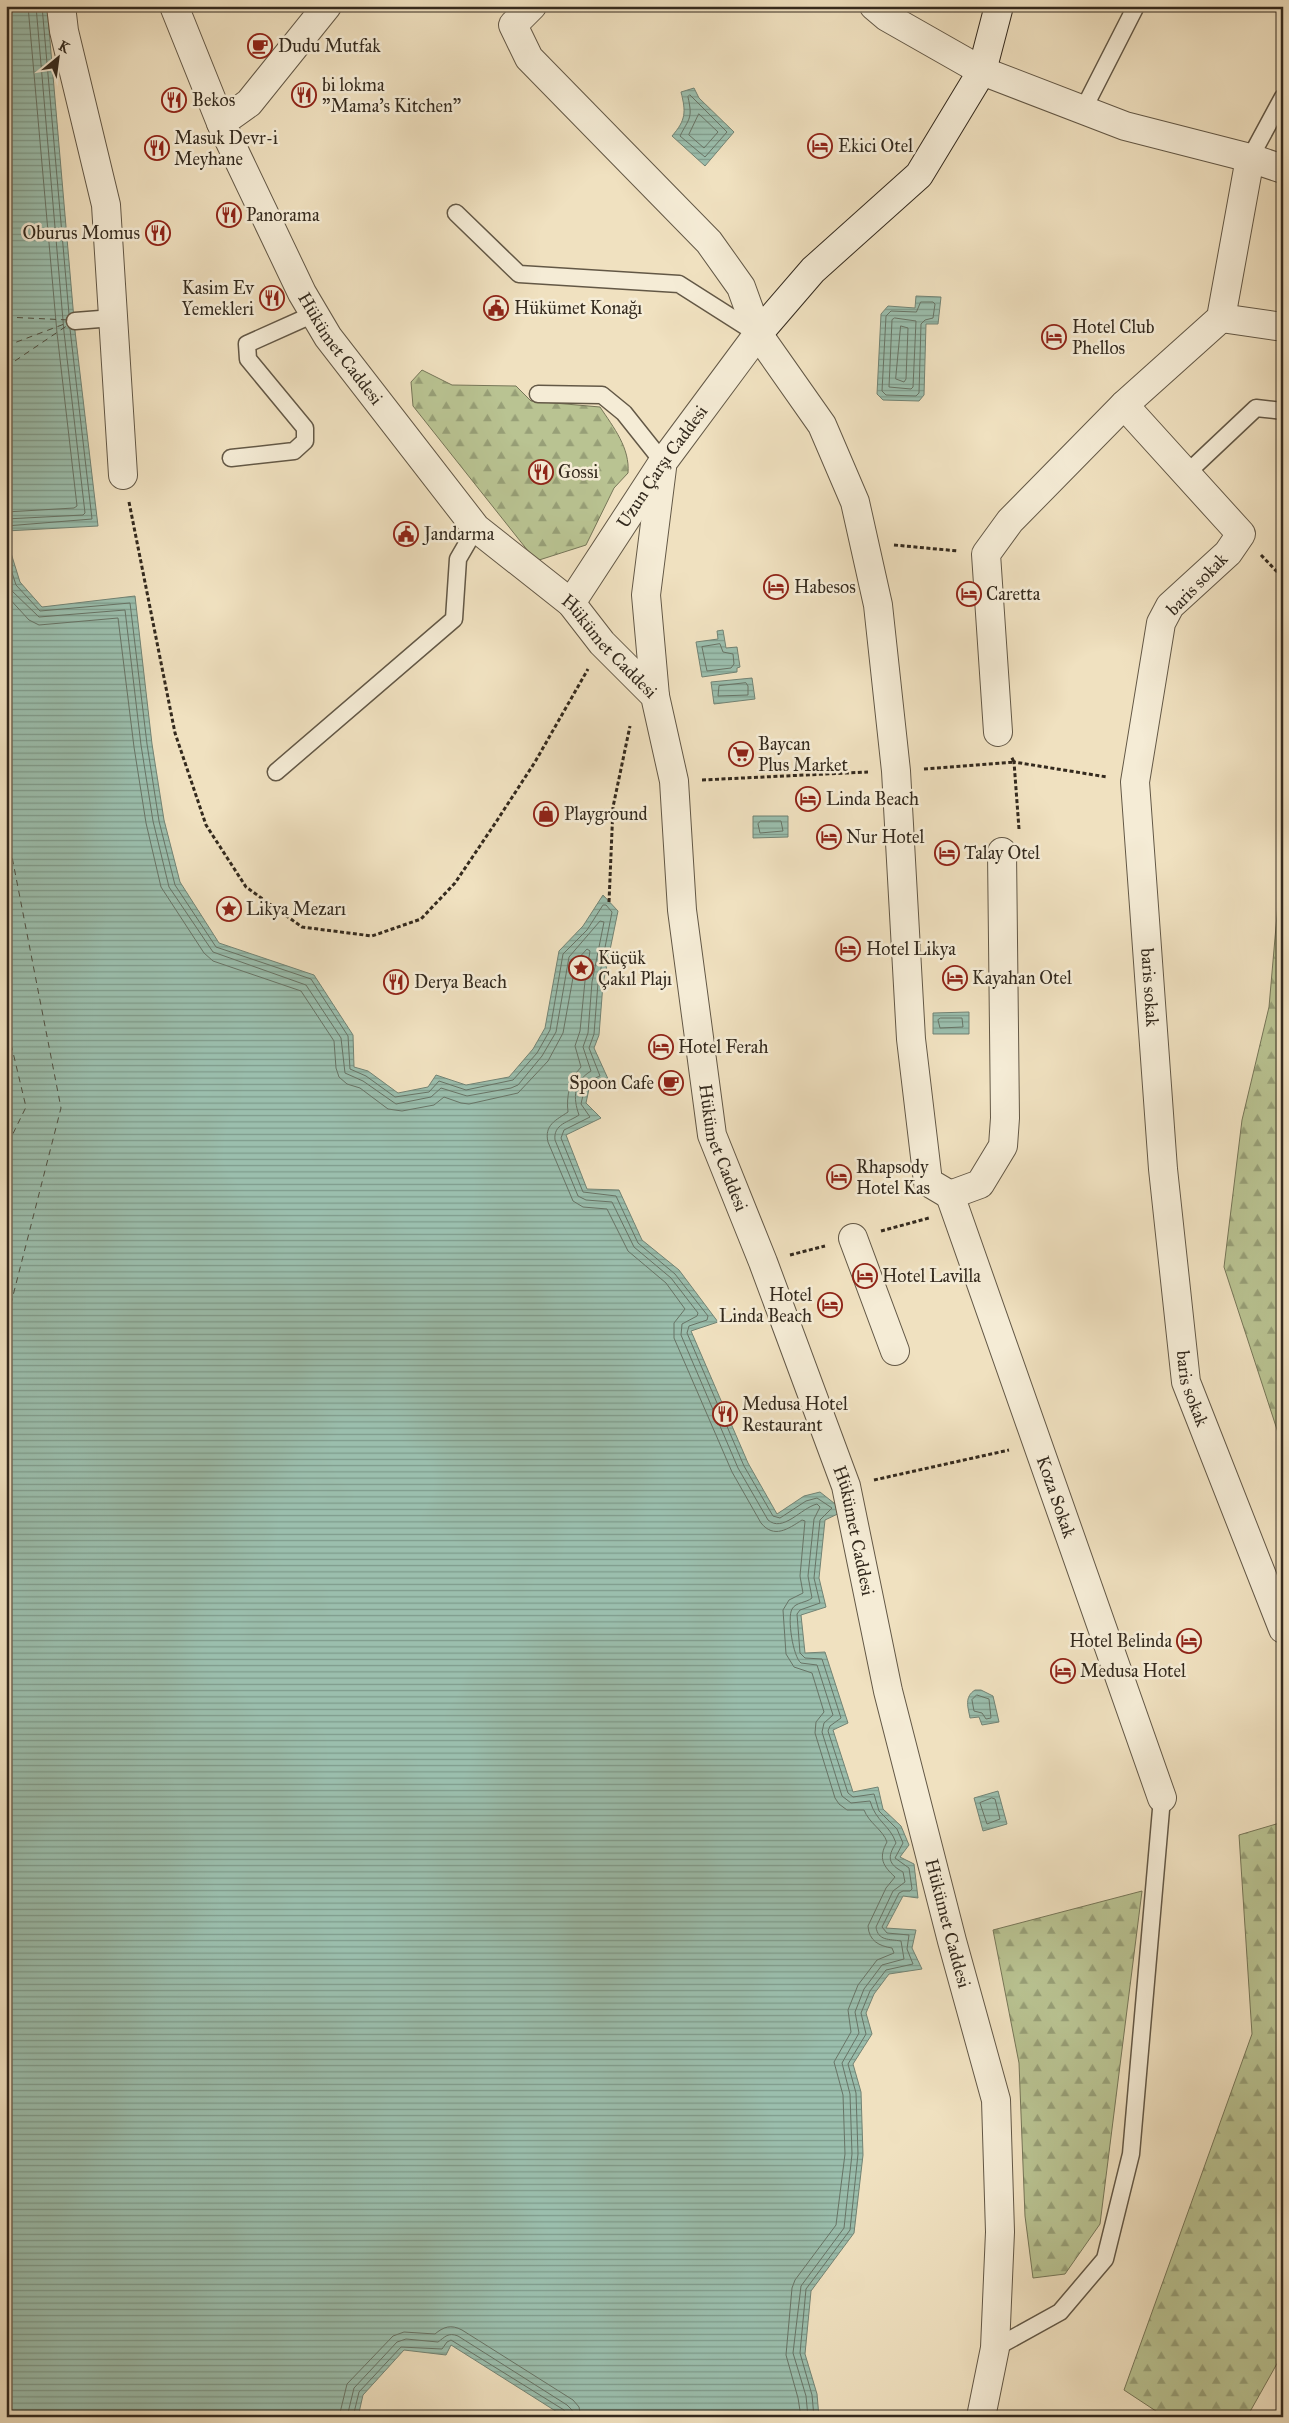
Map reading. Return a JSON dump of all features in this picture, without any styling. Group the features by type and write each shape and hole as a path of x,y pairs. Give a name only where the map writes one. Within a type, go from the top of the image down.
{"street":[{"path":"61,6 64,31 106,205 123,475"},
{"name":"Hükümet Caddesi","path":"174,6 221,122 302,293 328,337 476,528 571,603 602,643 647,689 674,781 682,910 712,1135 763,1262 846,1486 888,1691 952,1941 996,2100 1000,2232 995,2348 981,2417"},
{"path":"221,122 249,104 327,6"},
{"path":"532,6 513,25 529,58 708,242 741,287 758,334 822,425 855,502 878,605 895,763 911,1038 928,1182 950,1195 980,1184 1003,1146 1005,1118 1002,852"},
{"path":"874,6 887,17 982,71 1125,126 1250,158 1283,169"},
{"name":"Uzun Çarşı Caddesi","path":"571,603 663,462 758,334 813,270 919,175 982,71 999,6"},
{"path":"998,732 986,554 1010,521 1124,405 1221,318 1250,158"},
{"path":"1221,318 1283,327"},
{"name":"baris sokak","path":"1124,405 1240,534 1228,553 1170,606 1161,623 1135,782 1163,1169 1186,1382 1283,1629"},
{"path":"647,689 646,595 663,462"},
{"name":"Koza Sokak","path":"950,1195 1162,1798"},
{"path":"853,1238 895,1351"}],"lane":[{"path":"1083,110 1136,6"},
{"path":"1250,158 1283,97"},
{"path":"456,213 519,274 679,284 758,334"},
{"path":"231,458 294,451 305,441 305,428 248,359 246,344 314,314"},
{"path":"74,321 113,318"},
{"path":"538,394 602,395 624,413 663,462"},
{"path":"1186,474 1256,408 1283,412"},
{"path":"276,772 454,619 458,560 476,528"},
{"path":"995,2348 1060,2312 1104,2259 1131,2154 1162,1798"}],"path":[{"path":"123,475 175,733 206,825 246,886 302,928 372,936 421,919 455,883 496,822 535,762 602,643"},
{"path":"864,542 986,554"},
{"path":"609,902 613,807 647,689"},
{"path":"1002,852 1020,836 1014,762 1135,782"},
{"path":"674,781 806,776"},
{"path":"846,1486 1038,1444"}],"green space":[{"path":"422,370 452,385 516,386 531,401 600,407 624,447 628,473 614,488 586,545 536,561 413,406 411,382"},
{"path":"1283,846 1283,1448 1224,1267 1242,1120 1269,1007"},
{"path":"1283,1822 1283,2353 1247,2417 1165,2417 1124,2390 1252,2034 1239,1835"},
{"path":"1142,1891 1100,2224 1065,2274 1033,2278 1025,2216 1019,2063 993,1930"}],"water":[{"path":"6,6 47,6 75,331 98,526 6,531"},
{"path":"694,88 699,98 734,132 705,166 672,136 684,115 681,92"},
{"path":"916,296 941,297 938,324 926,324 924,395 919,401 883,400 877,394 881,314 888,306 915,308"},
{"path":"6,537 20,582 42,607 135,596 152,744 164,820 180,882 219,943 314,975 353,1035 354,1067 368,1071 398,1093 428,1087 436,1075 466,1085 509,1077 533,1049 545,1028 559,951 583,926 603,895 618,911 603,984 599,1035 594,1048 609,1081 590,1084 586,1103 601,1118 566,1135 587,1189 619,1190 642,1240 679,1270 718,1322 691,1331 748,1463 777,1514 804,1496 820,1492 844,1511 825,1520 819,1578 826,1607 801,1615 805,1653 825,1652 848,1723 833,1730 853,1792 878,1787 883,1809 901,1826 909,1845 900,1857 914,1864 918,1898 903,1896 886,1928 916,1930 912,1948 922,1969 889,1974 874,1994 866,2013 872,2034 853,2064 861,2092 863,2155 854,2233 811,2291 805,2354 817,2394 819,2417 565,2417 451,2345 446,2355 404,2350 363,2395 358,2417 6,2417"},
{"path":"723,630 726,648 737,647 740,667 737,668 737,672 702,677 696,642 718,639 717,631"},
{"path":"752,678 755,699 714,704 711,682"},
{"path":"753,816 788,816 788,837 753,838"},
{"path":"969,1012 969,1034 933,1034 933,1013"},
{"path":"975,1690 981,1690 993,1696 999,1722 982,1725 979,1717 970,1718 968,1699"},
{"path":"998,1791 1007,1824 983,1831 974,1798"}],"ferry route":[{"path":"6,317 69,320"},
{"path":"6,346 67,323"},
{"path":"6,367 68,325"},
{"path":"6,826 61,1108 6,1323"},
{"path":"6,1023 26,1107 6,1148"}],"place":[{"name":"Dudu Mutfak","path":"260,46"},
{"name":"bi lokma \"Mama's Kitchen\"","path":"304,95"},
{"name":"Bekos","path":"174,100"},
{"name":"Ekici Otel","path":"820,146"},
{"name":"Masuk Devr-i Meyhane","path":"157,148"},
{"name":"Panorama","path":"229,215"},
{"name":"Oburus Momus","path":"158,233"},
{"name":"Kasim Ev Yemekleri","path":"272,298"},
{"name":"Hükümet Konağı","path":"496,308"},
{"name":"Hotel Club Phellos","path":"1054,337"},
{"name":"Gossi","path":"541,472"},
{"name":"Jandarma","path":"406,534"},
{"name":"Habesos","path":"776,587"},
{"name":"Caretta","path":"969,594"},
{"name":"Baycan Plus Market","path":"741,754"},
{"name":"Linda Beach","path":"808,799"},
{"name":"Playground","path":"546,814"},
{"name":"Nur Hotel","path":"829,837"},
{"name":"Talay Otel","path":"947,853"},
{"name":"Likya Mezarı","path":"229,909"},
{"name":"Hotel Likya","path":"848,949"},
{"name":"Küçük Çakıl Plajı","path":"581,968"},
{"name":"Kayahan Otel","path":"955,978"},
{"name":"Derya Beach","path":"396,982"},
{"name":"Hotel Ferah","path":"661,1047"},
{"name":"Spoon Cafe","path":"671,1083"},
{"name":"Rhapsody Hotel Kas","path":"839,1177"},
{"name":"Hotel Lavilla","path":"865,1276"},
{"name":"Hotel Linda Beach","path":"830,1305"},
{"name":"Medusa Hotel Restaurant","path":"725,1414"},
{"name":"Hotel Belinda","path":"1189,1641"},
{"name":"Medusa Hotel","path":"1063,1671"}]}
